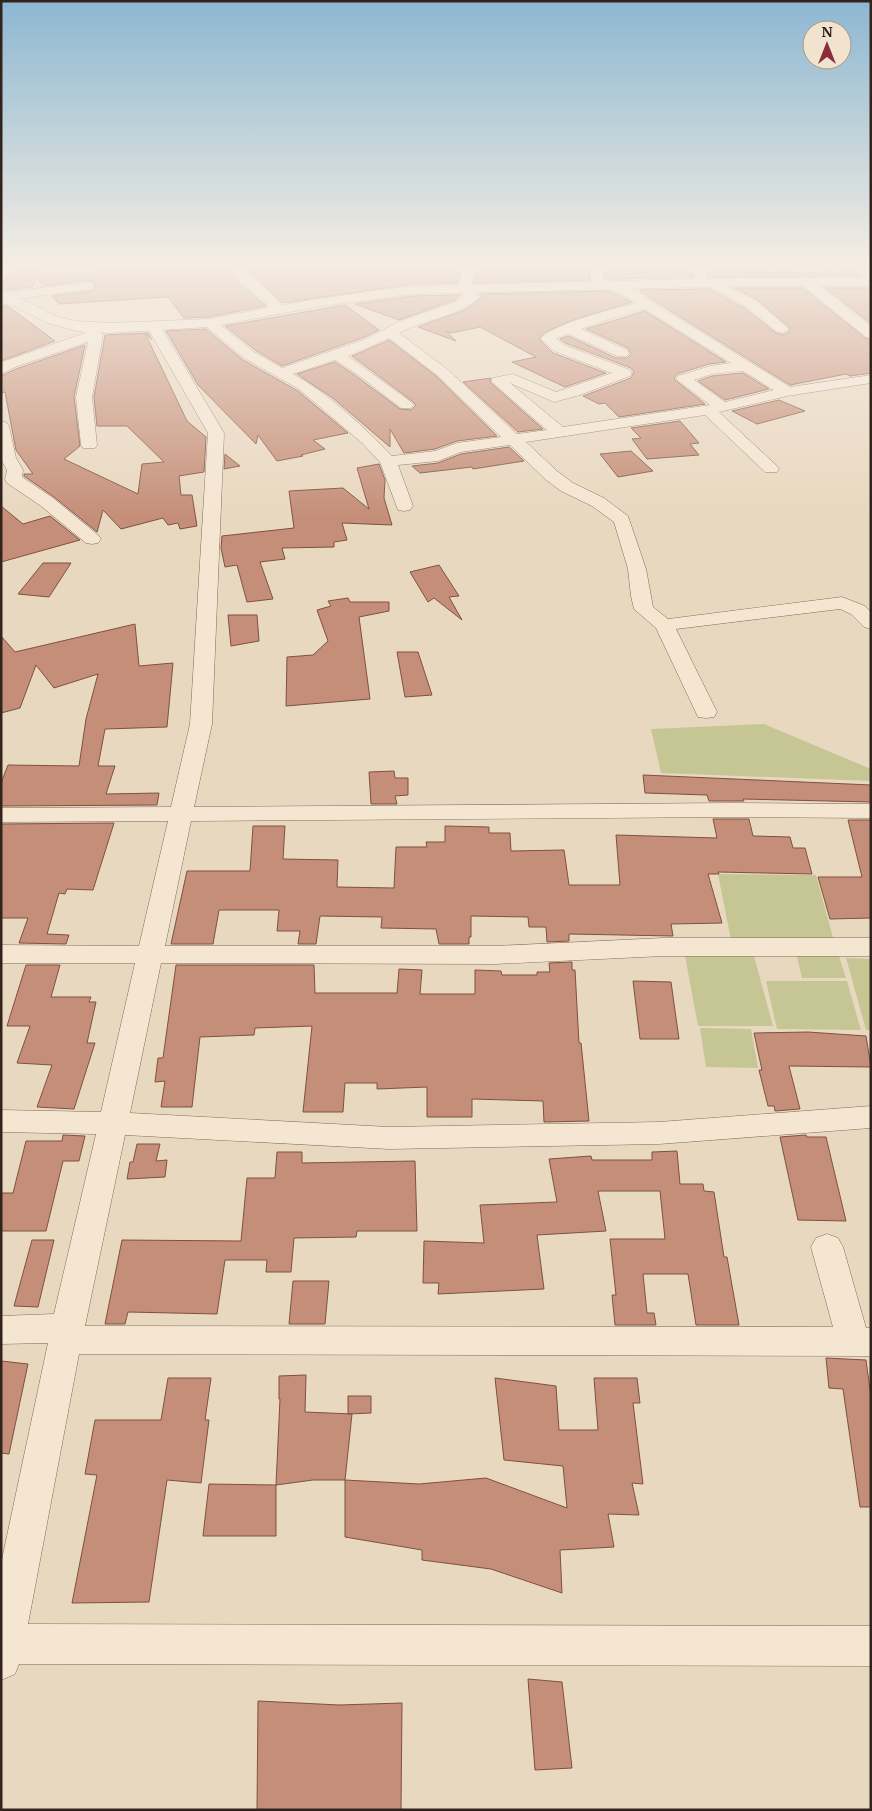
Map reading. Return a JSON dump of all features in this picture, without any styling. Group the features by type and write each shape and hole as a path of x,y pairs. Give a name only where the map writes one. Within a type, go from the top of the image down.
{"street":[{"path":"1,370 10,364 46,349"},
{"path":"88,349 84,397 88,445"},
{"path":"167,349 216,433 201,724 67,1334 5,1637 871,1646"},
{"path":"241,349 304,386 368,440 388,461 404,506"},
{"path":"280,373 352,349"},
{"path":"413,349 515,439 539,465 559,481 598,502 622,520 637,569 640,596 644,609 664,625 706,712"},
{"path":"559,432 498,381 513,378 554,397 575,392 625,373 560,349"},
{"path":"612,349 622,353"},
{"path":"717,349 787,392"},
{"path":"337,355 362,371 406,405"},
{"path":"745,366 710,370 683,379 716,409 771,469"},
{"path":"388,461 438,456 457,448 716,409 787,392 871,379"},
{"path":"1,426 8,458 15,470 8,477 47,502 92,539"},
{"path":"664,625 842,603 858,610 871,623"},
{"path":"1,816 730,810 871,811"},
{"path":"1,954 151,956 486,955 663,947 871,947"},
{"path":"1,1121 114,1123 389,1138 659,1133 871,1117"},
{"path":"1,1330 67,1334 862,1342 827,1247"}],"green space":[{"path":"764,724 871,769 871,781 661,773 651,729"},
{"path":"718,874 816,875 834,941 731,940"},
{"path":"796,953 838,953 846,978 802,978"},
{"path":"685,956 754,956 773,1026 698,1026"},
{"path":"846,958 871,959 871,1030 866,1030"},
{"path":"766,981 847,981 861,1030 777,1029"},
{"path":"700,1028 751,1029 758,1068 706,1067"}],"building":[{"path":"1,349 35,349 1,361"},
{"path":"75,349 84,349 74,397 80,446 64,459 138,494 142,464 164,462 127,426 97,426 94,397 103,349 152,349 187,421 206,437 204,472 179,476 181,495 192,495 197,526 180,529 178,523 168,525 163,518 121,529 103,510 97,532 54,497 24,476 24,474 33,474 16,450 5,392 1,393 1,376"},
{"path":"176,349 229,349 243,360 298,391 348,433 313,440 325,449 277,461 258,435 256,444 198,385"},
{"path":"253,349 332,349 282,366"},
{"path":"369,349 400,349 436,376 497,436 457,441 435,449 404,453 390,429 390,447 334,399 297,374 335,362 400,409 411,410 416,405 352,356"},
{"path":"520,349 549,349 553,353 606,373 565,387 512,362 536,357"},
{"path":"580,349 595,349 616,358 627,358 631,354 628,349 705,349 726,362 709,364 677,374 674,378 705,404 619,417 605,403 599,404 583,396 631,378 634,372 631,368"},
{"path":"731,349 871,349 871,373 850,376 846,374 790,385"},
{"path":"743,373 769,389 725,400 698,381 712,376"},
{"path":"491,378 490,382 543,429 518,432 463,382"},
{"path":"779,400 805,411 757,424 732,411"},
{"path":"680,421 699,443 690,444 699,455 647,459 632,439 641,438 631,428"},
{"path":"509,447 524,461 473,469 472,467 420,473 412,466 438,463 461,454"},
{"path":"631,451 653,471 618,477 600,454"},
{"path":"225,454 240,466 224,469"},
{"path":"379,464 385,480 384,498 392,525 342,523 347,540 334,542 334,547 282,548 285,559 260,562 273,599 247,602 237,565 225,567 221,548 222,536 294,528 289,491 343,488 369,509 357,468"},
{"path":"1,506 23,524 50,516 80,540 1,562"},
{"path":"43,563 71,563 49,597 18,594"},
{"path":"439,565 459,596 449,597 462,620 434,598 428,602 410,572"},
{"path":"348,598 350,602 389,602 389,611 359,617 370,699 286,706 287,657 313,655 328,641 317,610 331,606 328,601"},
{"path":"228,615 257,615 259,641 231,646"},
{"path":"135,624 139,666 173,663 167,727 105,729 98,766 115,766 106,794 159,793 157,805 1,806 1,783 8,765 79,766 86,719 98,674 54,688 36,665 20,708 1,713 1,636 15,652"},
{"path":"397,652 418,652 432,695 405,697"},
{"path":"394,771 395,778 408,778 408,795 395,796 397,804 371,804 369,772"},
{"path":"643,775 871,785 871,802 743,799 744,801 709,801 707,795 645,793"},
{"path":"713,819 749,819 753,836 790,837 793,848 805,848 812,874 718,872 719,874 708,874 722,923 671,924 673,936 569,934 569,941 547,942 546,927 529,927 528,917 471,916 469,944 439,944 436,929 381,928 382,917 320,916 316,944 298,944 300,931 277,931 279,910 219,910 213,944 171,944 187,871 250,871 253,826 285,826 283,859 338,860 337,887 394,888 396,847 427,847 426,842 445,842 445,826 489,827 489,833 510,833 511,851 564,850 569,885 620,885 616,835 717,838"},
{"path":"848,820 871,820 871,918 830,919 818,877 862,877"},
{"path":"114,823 93,890 67,889 65,894 59,893 47,934 69,935 66,944 19,943 28,918 1,918 1,824"},
{"path":"572,962 572,970 575,970 579,1043 581,1043 589,1121 544,1122 543,1101 472,1099 472,1117 427,1117 427,1087 377,1089 377,1083 345,1083 343,1112 303,1112 312,1026 255,1028 254,1035 200,1037 192,1107 161,1107 165,1081 155,1082 158,1058 163,1058 176,965 314,965 315,993 397,993 399,969 422,970 420,994 475,994 475,970 501,971 502,975 537,975 537,972 550,972 549,963"},
{"path":"26,965 60,965 51,997 91,997 89,1002 96,1002 87,1043 95,1043 74,1109 37,1107 52,1065 17,1063 30,1026 7,1026"},
{"path":"633,981 671,982 679,1039 640,1039"},
{"path":"808,1032 866,1036 871,1067 789,1066 800,1109 775,1111 774,1106 768,1106 759,1070 762,1070 754,1033"},
{"path":"63,1135 85,1136 79,1161 63,1161 46,1231 1,1231 1,1193 13,1193 26,1141 62,1141"},
{"path":"806,1135 807,1137 826,1137 846,1221 798,1220 780,1137"},
{"path":"137,1144 160,1144 156,1161 167,1160 165,1177 127,1179 130,1162 133,1162"},
{"path":"677,1151 680,1184 703,1184 704,1191 714,1192 724,1257 727,1257 739,1325 696,1325 688,1274 643,1274 647,1313 654,1313 656,1325 615,1325 612,1295 616,1295 610,1239 665,1239 660,1191 598,1191 606,1231 537,1235 544,1289 438,1294 439,1283 423,1283 424,1241 484,1243 480,1205 557,1202 549,1159 591,1156 592,1160 652,1160 652,1152"},
{"path":"277,1152 302,1152 302,1163 415,1161 417,1231 357,1231 356,1237 294,1238 291,1272 266,1272 267,1260 225,1260 217,1314 128,1312 125,1324 105,1324 122,1240 241,1241 247,1178 275,1178"},
{"path":"32,1240 54,1240 38,1307 14,1306"},
{"path":"293,1281 329,1281 325,1324 289,1324"},
{"path":"826,1358 866,1360 871,1397 871,1507 860,1507 843,1389 829,1388"},
{"path":"1,1361 28,1364 9,1454 1,1453"},
{"path":"306,1375 305,1412 352,1414 345,1480 313,1480 276,1485 280,1399 279,1376"},
{"path":"168,1378 211,1378 205,1420 209,1420 201,1483 167,1480 149,1602 72,1603 97,1475 85,1474 95,1420 161,1420"},
{"path":"495,1378 556,1386 559,1430 598,1430 594,1378 637,1378 640,1403 633,1403 643,1484 632,1483 639,1515 608,1514 614,1547 560,1550 562,1593 491,1569 422,1560 422,1550 345,1537 345,1480 419,1484 486,1478 567,1508 563,1466 504,1460"},
{"path":"348,1396 371,1396 371,1413 348,1414"},
{"path":"209,1484 276,1485 276,1536 203,1536"},
{"path":"528,1679 562,1682 572,1768 535,1770"},
{"path":"258,1701 339,1705 402,1703 401,1810 257,1810"}]}
